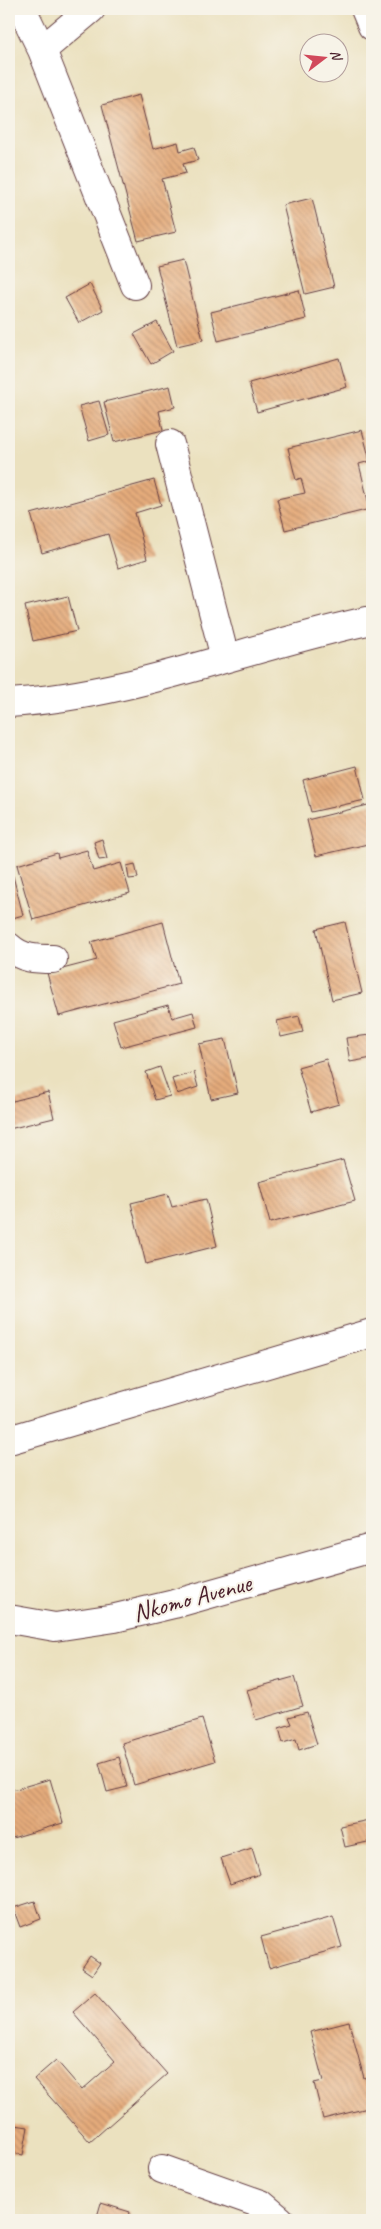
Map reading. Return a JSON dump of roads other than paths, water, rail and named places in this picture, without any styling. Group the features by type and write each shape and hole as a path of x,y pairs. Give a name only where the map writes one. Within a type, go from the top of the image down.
{"street":[{"path":"22,9 42,50 135,284"},
{"path":"42,50 91,9"},
{"path":"365,9 372,26"},
{"path":"170,444 225,658"},
{"path":"9,703 49,701 103,692 372,620"},
{"path":"9,947 18,955 35,959 53,959"},
{"path":"9,1440 372,1333"},
{"name":"Nkomo Avenue","path":"9,1619 55,1627 115,1618 174,1604 372,1548"},
{"path":"162,2169 261,2204 280,2220"}]}
